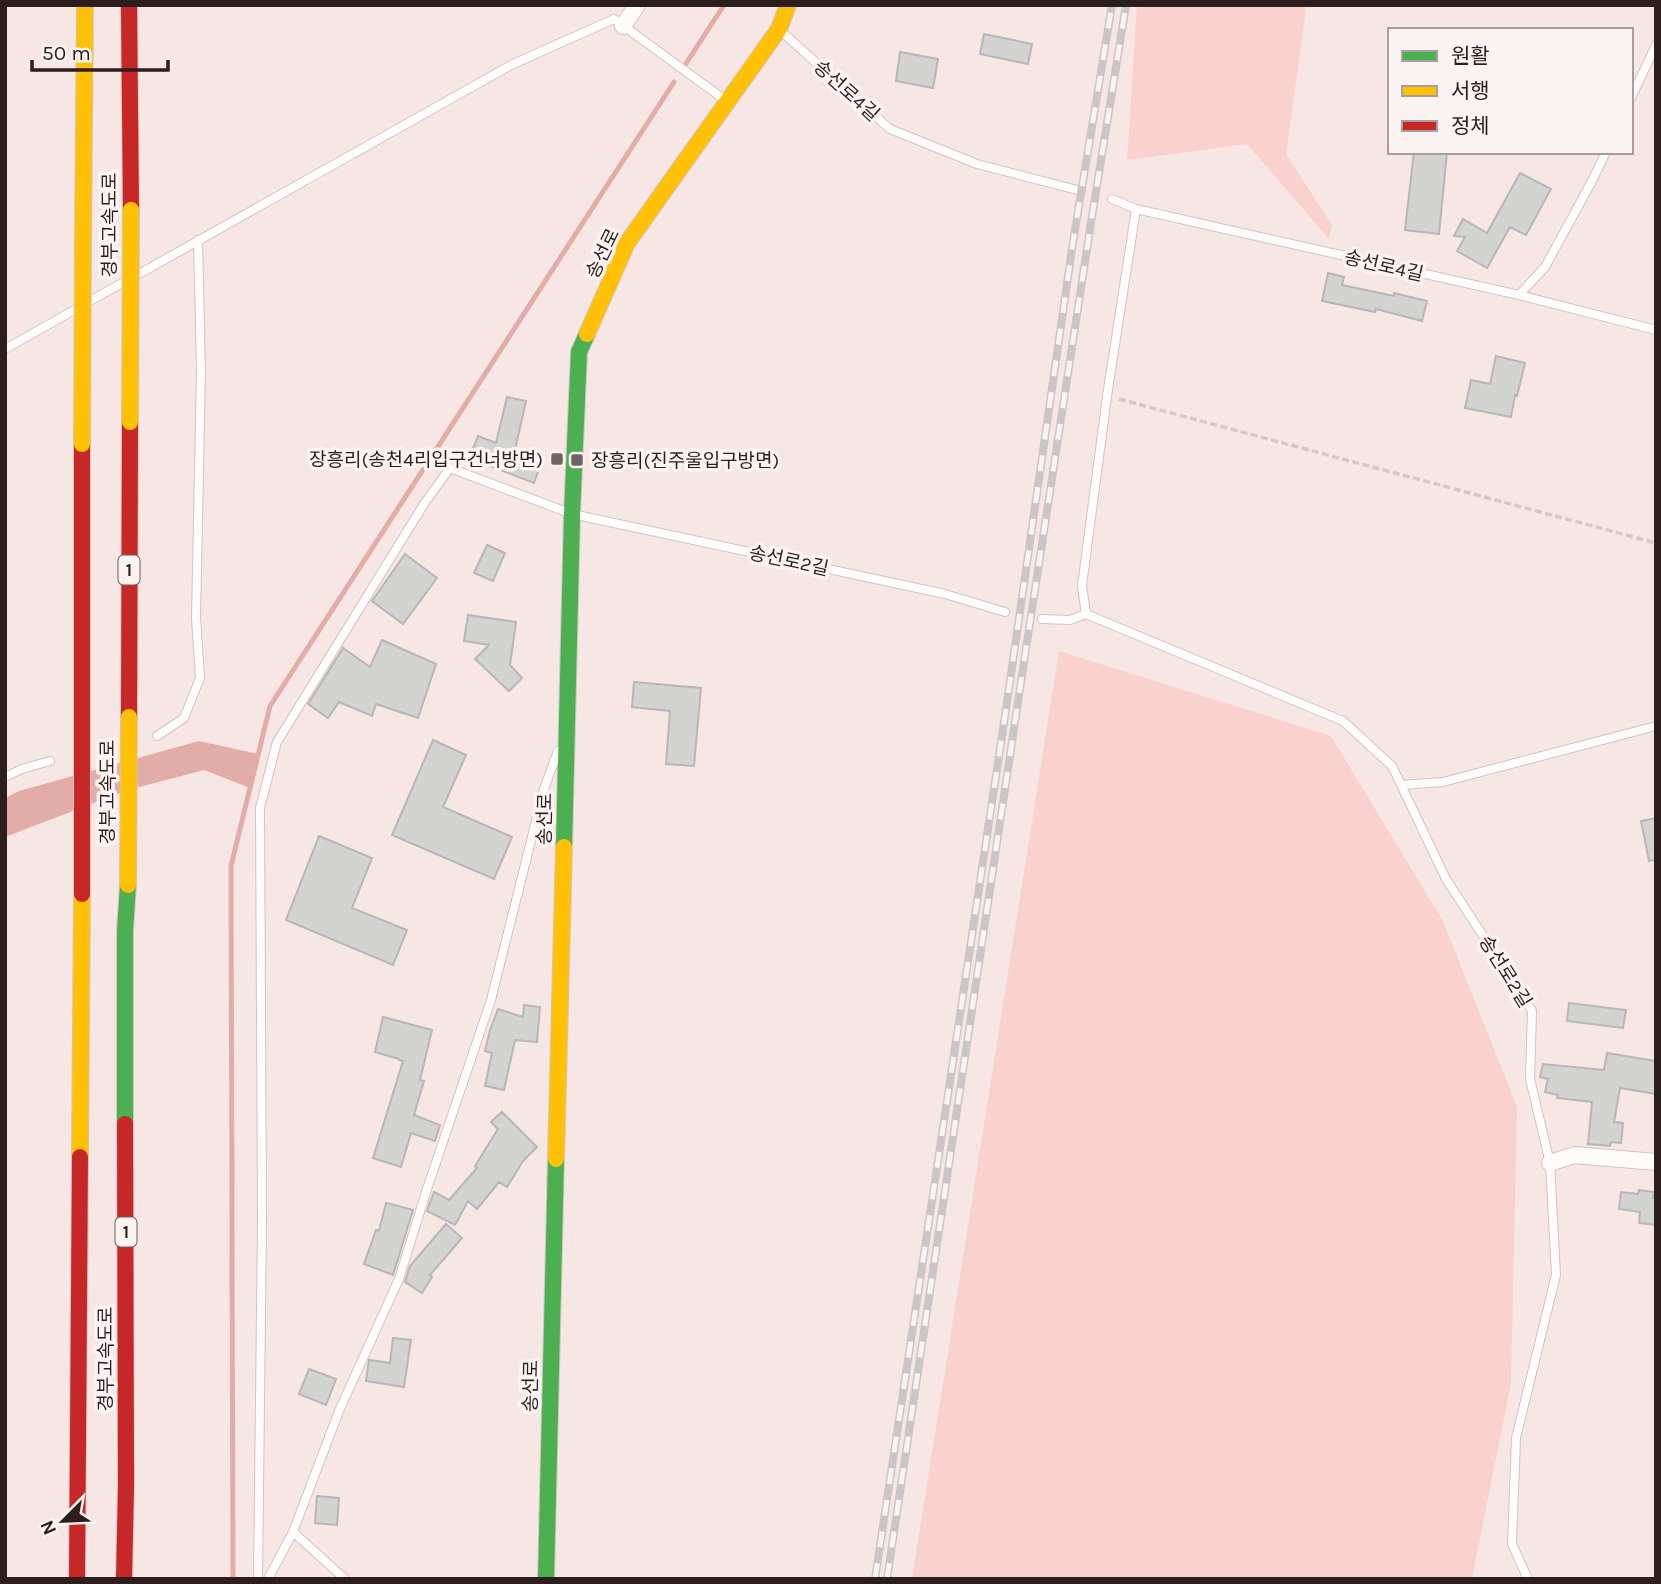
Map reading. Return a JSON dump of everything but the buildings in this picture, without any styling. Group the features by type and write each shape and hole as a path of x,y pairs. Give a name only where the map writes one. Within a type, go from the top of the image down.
{"main road":[{"name":"경부고속도로","path":"77,1579 85,5"},
{"name":"경부고속도로","path":"124,1579 125,931 128,885 131,210 129,5"},
{"name":"송선로","path":"546,1579 572,514 579,352 627,243 779,29 788,5"}],"street":[{"path":"623,26 637,5"},
{"path":"1550,1163 1574,1155 1656,1162"}],"lane":[{"path":"5,349 511,65 614,19 727,102"},
{"name":"송선로4길","path":"779,29 890,129 977,164 1081,191"},
{"path":"1633,93 1656,45"},
{"path":"1519,295 1545,267 1605,154"},
{"name":"송선로4길","path":"1112,199 1136,209 1519,295 1656,330"},
{"path":"1042,618 1070,620 1086,614 1082,586 1107,396 1136,209"},
{"path":"158,736 184,718 200,678 196,618 201,371 198,240"},
{"name":"송선로2길","path":"258,1579 262,1221 260,808 277,742 424,504 450,468 572,514 945,594 1005,612"},
{"name":"송선로2길","path":"1086,614 1343,721 1392,766 1447,879 1532,1011 1530,1079 1550,1163 1556,1275 1516,1438 1512,1544 1528,1579"},
{"path":"268,1579 293,1532 339,1411 399,1279 491,1000 544,789 567,724"},
{"path":"1402,785 1443,782 1656,726"},
{"path":"5,777 50,761"},
{"path":"293,1532 345,1579"}],"path":[{"path":"1107,396 1656,543"}],"shaded area":[{"path":"1137,5 1304,5 1306,9 1286,154 1332,225 1329,239 1247,144 1127,160"},
{"path":"1059,651 1331,736 1443,921 1517,1107 1511,1383 1472,1579 912,1579"},
{"path":"199,741 258,754 250,788 204,770 128,790 5,837 5,798 19,791"}],"waterway":[{"path":"685,65 724,5"},
{"path":"233,1579 231,866 270,706 674,82"}],"railway":[{"path":"875,1579 1005,716 1073,242 1112,5"},
{"path":"887,1579 1022,675 1126,5"}],"traffic: fast":[{"path":"564,847 579,352 587,334"},
{"path":"125,1124 125,931 128,885"},
{"path":"546,1579 556,1159"}],"traffic: slow":[{"path":"83,235 85,5"},
{"path":"587,334 627,243 779,29 788,5"},
{"path":"130,422 131,210"},
{"path":"82,444 83,235"},
{"path":"128,885 129,717"},
{"path":"556,1159 564,847"},
{"path":"80,1157 82,894"}],"traffic: jam":[{"path":"129,5 131,210"},
{"path":"129,717 130,422"},
{"path":"82,444 82,727"},
{"path":"82,727 82,894"},
{"path":"124,1579 125,1124"},
{"path":"77,1579 80,1157"}],"place":[{"name":"장흥리(송천4리입구건너방면)","path":"557,459"},
{"name":"장흥리(진주울입구방면)","path":"577,460"}]}
